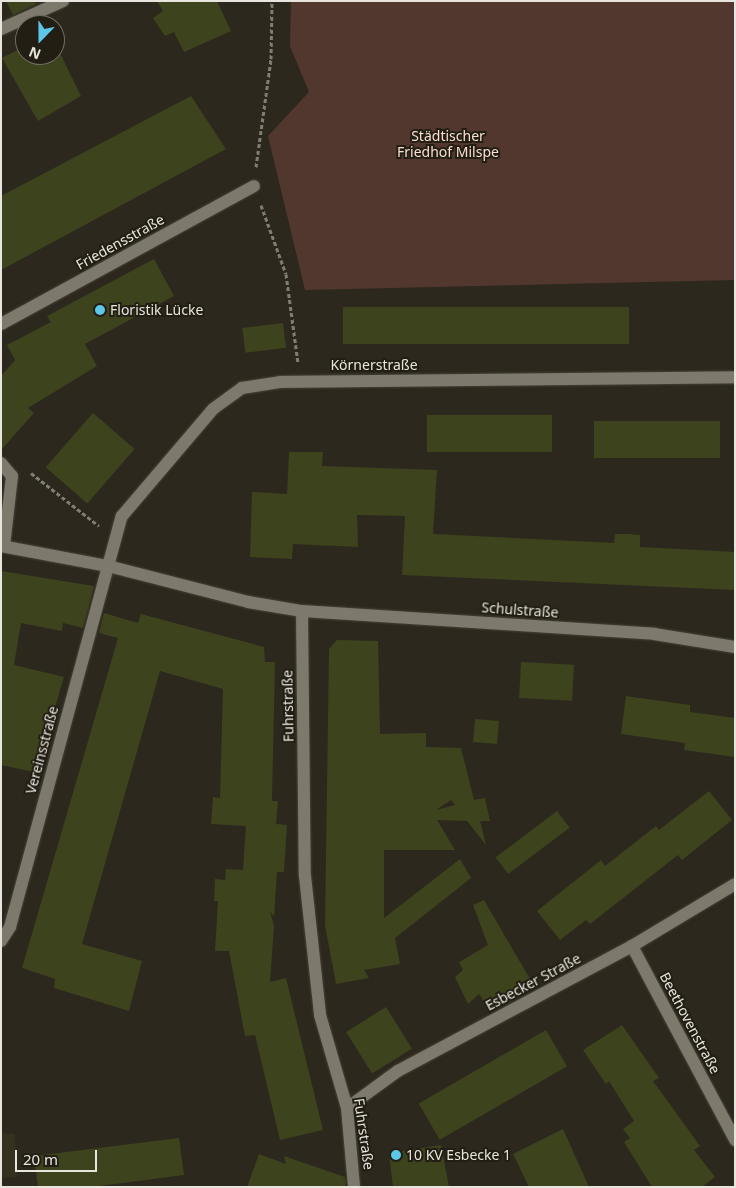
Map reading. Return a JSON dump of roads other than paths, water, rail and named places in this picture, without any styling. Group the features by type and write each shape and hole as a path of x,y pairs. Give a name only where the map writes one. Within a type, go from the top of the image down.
{"street":[{"path":"1,29 63,1"},
{"name":"Friedensstraße","path":"1,324 254,186"},
{"name":"Körnerstraße","path":"108,566 122,516 212,409 242,388 280,382 327,380 735,377"},
{"path":"4,466 12,476 3,546 108,566 248,602 302,612"},
{"name":"Vereinsstraße","path":"1,941 10,927 108,566"},
{"name":"Schulstraße","path":"302,612 654,634 735,647"},
{"name":"Fuhrstraße","path":"302,612 305,876 320,1015 347,1108 354,1187"},
{"name":"Esbecker Straße","path":"347,1108 398,1071 632,946 735,884"},
{"name":"Beethovenstraße","path":"632,946 735,1140"}],"place":[{"name":"Floristik Lücke","path":"100,310"},
{"name":"10 KV Esbecke 1","path":"396,1155"}],"park label":[{"name":"Städtischer Friedhof Milspe","path":"448,144"}]}
